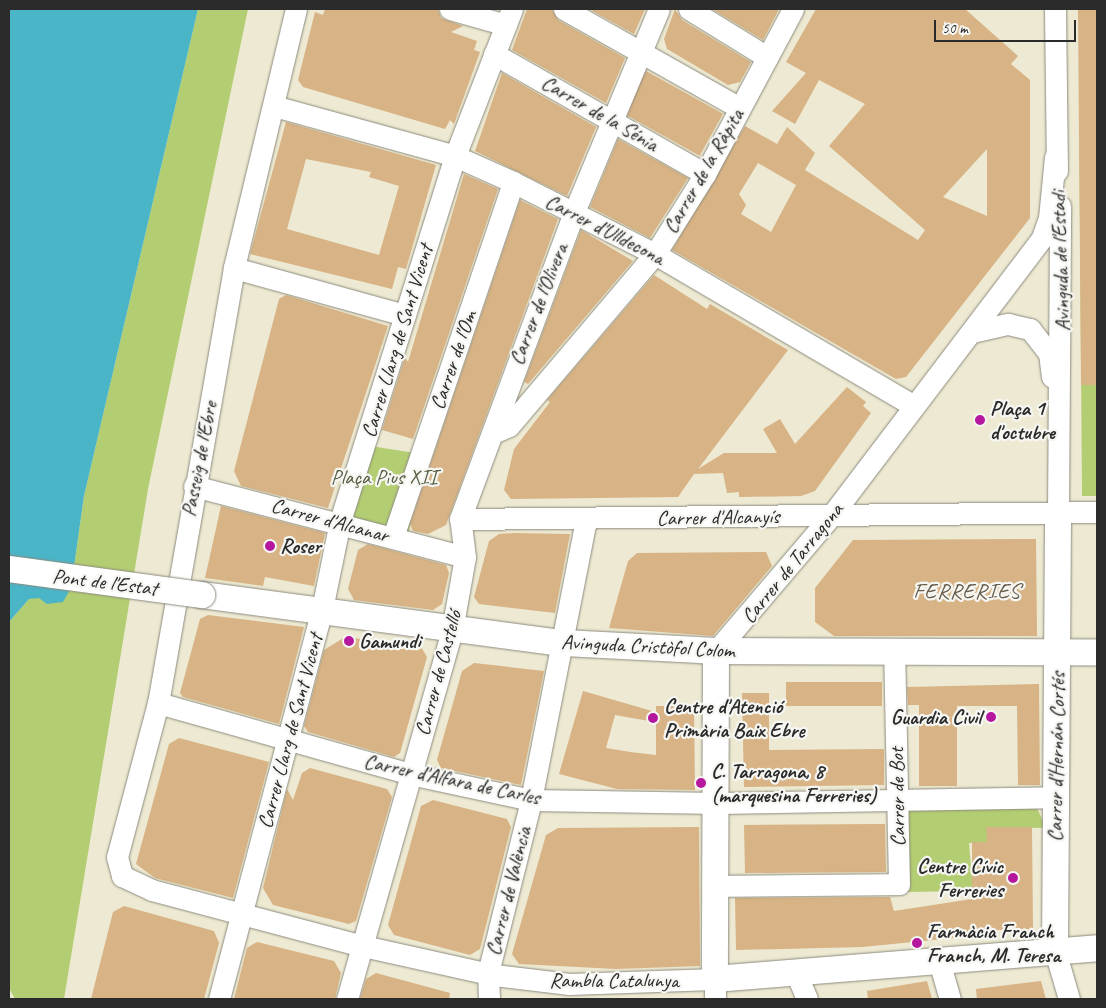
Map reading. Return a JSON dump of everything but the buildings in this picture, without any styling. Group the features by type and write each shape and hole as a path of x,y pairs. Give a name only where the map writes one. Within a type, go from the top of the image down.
{"street":[{"name":"Passeig de l'Ebre","path":"152,890 122,876 117,857 158,703 194,486 234,268 296,9"},
{"path":"450,9 509,17"},
{"path":"564,9 740,108"},
{"name":"Carrer de l'Olivera","path":"460,519 495,432 504,389 612,117 659,9"},
{"path":"689,9 767,57"},
{"name":"Carrer de la Ràpita","path":"495,432 509,426 654,254 705,174 793,9"},
{"name":"Avinguda de l'Estadi","path":"1055,9 1055,157 1061,266 1062,417 1057,442 1058,513"},
{"name":"Carrer Llarg de Sant Vicent","path":"219,999 322,609 340,521 455,156 509,17"},
{"name":"Carrer de la Sénia","path":"494,54 612,117 705,174"},
{"name":"Carrer d'Ulldecona","path":"274,106 455,156 513,182 654,254 914,406"},
{"name":"Carrer de Tarragona","path":"716,651 831,516 1035,248 1049,218 1055,157"},
{"name":"Carrer de l'Om","path":"393,537 513,182"},
{"path":"1035,248 1049,252 1061,266"},
{"path":"234,268 405,315"},
{"path":"972,332 1008,324 1039,336 1049,353 1057,442"},
{"name":"Carrer d'Alcanar","path":"194,486 340,521 465,557"},
{"name":"Carrer d'Alcanyís","path":"460,519 1097,512"},
{"name":"Carrer d'Hernán Cortés","path":"1058,513 1059,653 1054,797 1055,951 1069,999"},
{"name":"Carrer de Castelló","path":"347,999 452,630 465,557 460,519"},
{"name":"Carrer de València","path":"489,999 488,973 531,800 564,642 586,519"},
{"name":"Pont de l'Estat","path":"9,569 202,595"},
{"name":"Avinguda Cristòfol Colom","path":"202,595 322,609 452,630 564,642 716,651 1097,652"},
{"name":"Carrer de Bot","path":"717,886 899,884 894,650"},
{"path":"715,989 719,803 716,651"},
{"name":"Carrer d'Alfara de Carles","path":"158,703 410,774 531,800 719,803 1054,797"},
{"name":"Rambla Catalunya","path":"152,890 243,912 363,946 570,992 715,989 796,973 1097,948"},
{"path":"939,961 950,999"},
{"path":"796,973 807,999"}],"green space":[{"path":"198,9 248,9 148,489 64,999 15,999 9,988 9,622 29,599 71,588 84,496"},
{"path":"1079,92 1097,92 1097,496 1082,496"},
{"name":"Plaça Pius XII","path":"364,445 421,454 409,533 351,524"},
{"path":"906,806 1037,808 1046,828 993,827 993,843 969,843 973,891 905,892"}],"water":[{"path":"9,9 198,9 84,496 71,588 63,602 47,604 39,598 29,599 9,622"}],"place":[{"name":"Plaça 1 d'octubre","path":"980,420"},
{"name":"Roser","path":"270,546"},
{"name":"Gamundi","path":"349,641"},
{"name":"Guardia Civil","path":"991,717"},
{"name":"Centre d'Atenció Primària Baix Ebre","path":"653,718"},
{"name":"C. Tarragona, 8 (marquesina Ferreries)","path":"701,783"},
{"name":"Centre Cívic Ferreries","path":"1013,878"},
{"name":"Farmàcia Franch Franch, M. Teresa","path":"917,943"}],"district":[{"name":"FERRERIES","path":"967,592"}]}
